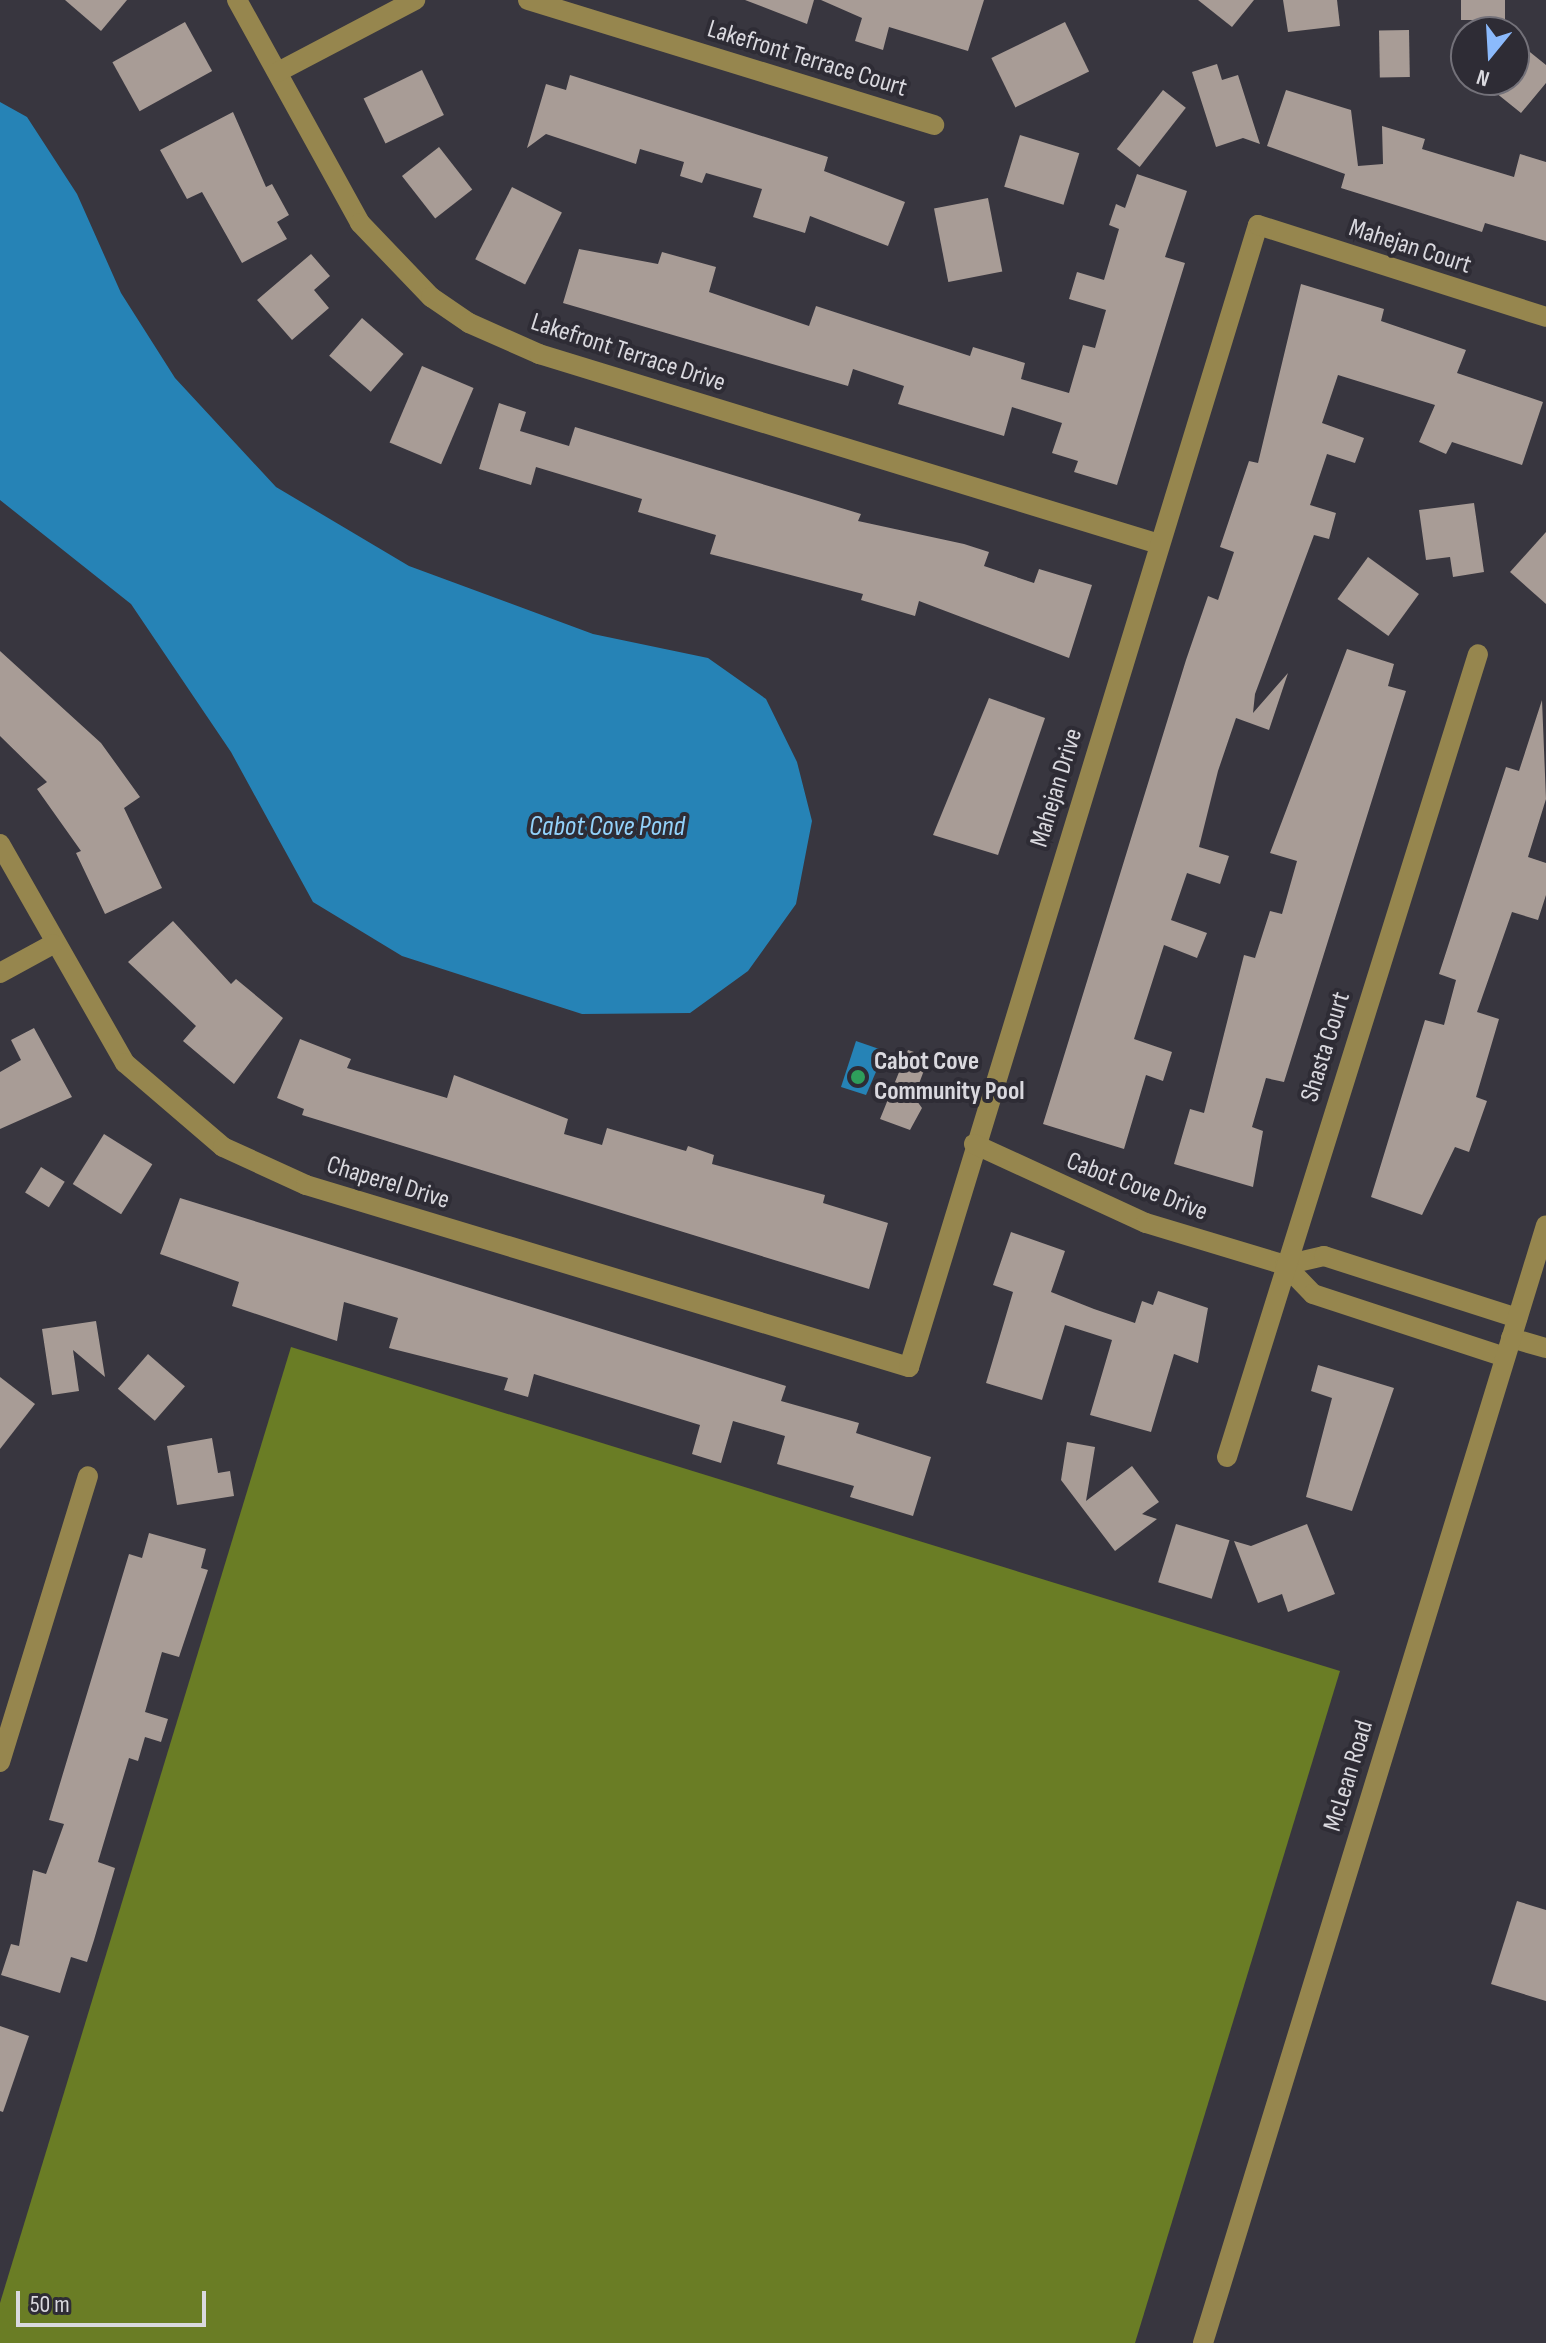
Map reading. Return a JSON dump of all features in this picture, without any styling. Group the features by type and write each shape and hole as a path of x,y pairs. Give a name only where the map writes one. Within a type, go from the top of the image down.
{"street":[{"name":"Lakefront Terrace Drive","path":"237,0 360,223 431,297 469,323 539,354 1159,544"},
{"path":"278,72 415,0"},
{"name":"Lakefront Terrace Court","path":"528,0 934,125"},
{"name":"Mahejan Drive","path":"909,1367 974,1144 1258,225"},
{"name":"Mahejan Court","path":"1258,225 1546,317"},
{"name":"Shasta Court","path":"1227,1457 1478,654"},
{"name":"Chaperel Drive","path":"0,844 53,944 125,1063 196,1129 269,1171 909,1367"},
{"path":"0,973 53,944"},
{"name":"Cabot Cove Drive","path":"974,1144 1146,1223 1285,1265 1313,1294 1511,1338"},
{"name":"McLean Road","path":"1203,2343 1546,1225"},
{"name":"Cabot Cove Drive","path":"1285,1265 1324,1256 1511,1338"},
{"path":"1511,1338 1546,1348"},
{"path":"0,1762 88,1476"}],"green space":[{"path":"291,1347 1340,1671 1135,2343 0,2343 0,2303"}],"water":[{"name":"Cabot Cove Pond","path":"0,102 27,117 77,194 121,293 175,378 276,487 409,566 593,634 708,658 766,699 797,762 812,821 796,904 748,971 690,1013 582,1014 402,956 313,902 231,752 131,604 0,500"},
{"name":"Cabot Cove Community Pool","path":"856,1041 885,1051 866,1095 841,1087"}],"building":[{"path":"65,0 127,0 101,31"},
{"path":"745,0 814,0 807,24"},
{"path":"821,0 984,0 968,51 889,27 883,50 855,41 862,18"},
{"path":"1198,0 1254,0 1232,27"},
{"path":"1283,0 1337,0 1340,26 1288,32"},
{"path":"1461,0 1505,0 1505,16 1461,16"},
{"path":"185,22 212,71 140,111 112,62"},
{"path":"1065,22 1089,71 1015,107 991,58"},
{"path":"1409,30 1410,77 1380,78 1379,31"},
{"path":"1530,52 1546,65 1546,83 1521,113 1500,96 1530,96"},
{"path":"1217,64 1222,80 1238,75 1260,144 1243,138 1216,147 1192,72"},
{"path":"422,70 444,115 385,143 364,98"},
{"path":"570,75 828,157 824,171 905,202 888,246 810,216 805,233 753,217 762,189 706,173 702,183 680,176 684,162 640,149 636,164 546,134 527,148 546,84 566,90"},
{"path":"1163,90 1186,108 1140,167 1117,149"},
{"path":"1286,90 1351,110 1358,166 1383,164 1382,126 1425,139 1422,149 1514,177 1520,154 1546,162 1546,241 1485,223 1482,232 1341,188 1345,174 1267,146"},
{"path":"233,112 266,187 272,184 289,215 277,222 287,239 242,263 202,192 187,199 160,150"},
{"path":"1020,135 1079,153 1064,205 1004,187"},
{"path":"439,147 472,190 435,218 402,176"},
{"path":"1137,174 1187,191 1165,257 1185,263 1117,485 1074,472 1078,461 1052,453 1062,423 1012,407 1004,436 898,404 904,386 853,369 848,386 563,303 579,249 658,264 662,252 716,267 709,292 809,326 816,306 970,356 973,347 1025,363 1021,379 1069,393 1083,345 1095,348 1106,310 1069,299 1077,272 1104,280 1119,229 1109,225 1116,204 1125,208"},
{"path":"512,187 562,212 525,285 475,259"},
{"path":"988,198 1002,272 948,282 934,208"},
{"path":"311,254 330,276 314,290 329,308 292,340 257,300"},
{"path":"1301,284 1384,309 1381,321 1466,350 1457,373 1543,402 1522,465 1452,442 1446,454 1419,442 1435,405 1338,375 1322,423 1364,438 1355,463 1327,454 1310,505 1336,513 1329,539 1314,535 1255,694 1253,713 1288,673 1269,730 1236,718 1218,771 1199,847 1229,856 1220,884 1187,873 1171,920 1207,933 1197,958 1164,945 1134,1039 1172,1052 1163,1081 1146,1075 1124,1149 1043,1124 1186,660 1208,596 1218,600 1234,552 1220,547 1249,461 1258,463"},
{"path":"362,318 404,354 371,392 329,356"},
{"path":"422,366 474,388 441,464 390,442"},
{"path":"499,403 526,412 520,431 569,446 575,427 861,514 858,521 989,552 984,566 1034,583 1039,569 1092,585 1069,658 919,601 915,616 861,600 863,594 710,554 716,535 638,512 642,499 536,467 531,485 479,469"},
{"path":"1474,503 1484,572 1453,577 1450,557 1426,560 1419,510"},
{"path":"1546,532 1546,604 1510,572"},
{"path":"1368,557 1419,594 1388,636 1337,599"},
{"path":"1347,649 1394,664 1388,686 1406,691 1284,1082 1266,1078 1252,1127 1263,1131 1253,1187 1174,1164 1190,1109 1204,1113 1244,955 1255,958 1270,911 1282,914 1297,861 1270,853"},
{"path":"0,651 101,743 140,797 124,808 162,888 105,914 76,853 81,851 37,789 47,782 0,736"},
{"path":"989,698 1045,718 998,855 933,835"},
{"path":"1542,700 1546,799 1528,857 1546,863 1546,895 1538,920 1512,912 1477,1012 1499,1019 1476,1097 1487,1101 1469,1152 1455,1147 1422,1215 1371,1197 1425,1020 1444,1025 1456,980 1439,974 1506,767 1519,771"},
{"path":"173,921 231,984 236,979 283,1018 234,1084 183,1041 196,1026 128,962"},
{"path":"34,1028 72,1097 0,1129 0,1072 21,1060 11,1040"},
{"path":"300,1039 351,1059 347,1068 447,1098 454,1075 568,1119 564,1134 602,1145 607,1128 686,1151 688,1146 714,1155 712,1164 825,1195 823,1203 888,1223 869,1289 302,1115 304,1109 277,1098"},
{"path":"908,1050 929,1057 914,1097 922,1108 910,1130 880,1119"},
{"path":"104,1134 152,1164 121,1214 73,1184"},
{"path":"41,1167 65,1182 49,1207 25,1192"},
{"path":"180,1198 786,1386 781,1401 859,1423 856,1433 931,1457 913,1516 850,1497 854,1486 777,1464 785,1436 733,1421 721,1463 692,1454 700,1425 534,1374 528,1397 504,1390 508,1378 389,1348 398,1318 344,1302 337,1341 232,1306 239,1282 160,1254"},
{"path":"1011,1232 1065,1251 1051,1292 1094,1309 1135,1323 1142,1301 1153,1305 1158,1291 1208,1308 1198,1363 1174,1354 1151,1432 1090,1415 1112,1340 1065,1325 1042,1400 986,1383 1013,1292 993,1285"},
{"path":"96,1321 105,1377 73,1350 79,1391 52,1395 42,1329"},
{"path":"148,1354 185,1386 155,1421 118,1389"},
{"path":"1318,1365 1394,1388 1352,1511 1306,1497 1332,1398 1311,1391"},
{"path":"0,1377 35,1404 0,1449"},
{"path":"212,1438 218,1473 230,1471 234,1496 177,1505 167,1446"},
{"path":"1067,1442 1095,1447 1086,1501 1132,1466 1159,1502 1142,1514 1157,1519 1115,1551 1061,1480"},
{"path":"1176,1524 1230,1540 1212,1599 1158,1582"},
{"path":"1307,1524 1335,1594 1288,1612 1282,1594 1258,1603 1234,1541 1251,1546"},
{"path":"149,1533 206,1549 201,1568 208,1570 179,1657 162,1652 145,1712 168,1719 161,1742 145,1737 138,1761 129,1758 98,1862 115,1868 94,1940 87,1962 71,1957 60,1993 1,1975 11,1944 19,1946 33,1870 46,1874 64,1824 49,1820 129,1554 142,1558"},
{"path":"1517,1901 1546,1910 1546,2001 1491,1984"},
{"path":"0,2026 29,2036 3,2112 0,2111"}],"place":[{"name":"Cabot Cove Community Pool","path":"858,1077"}]}
